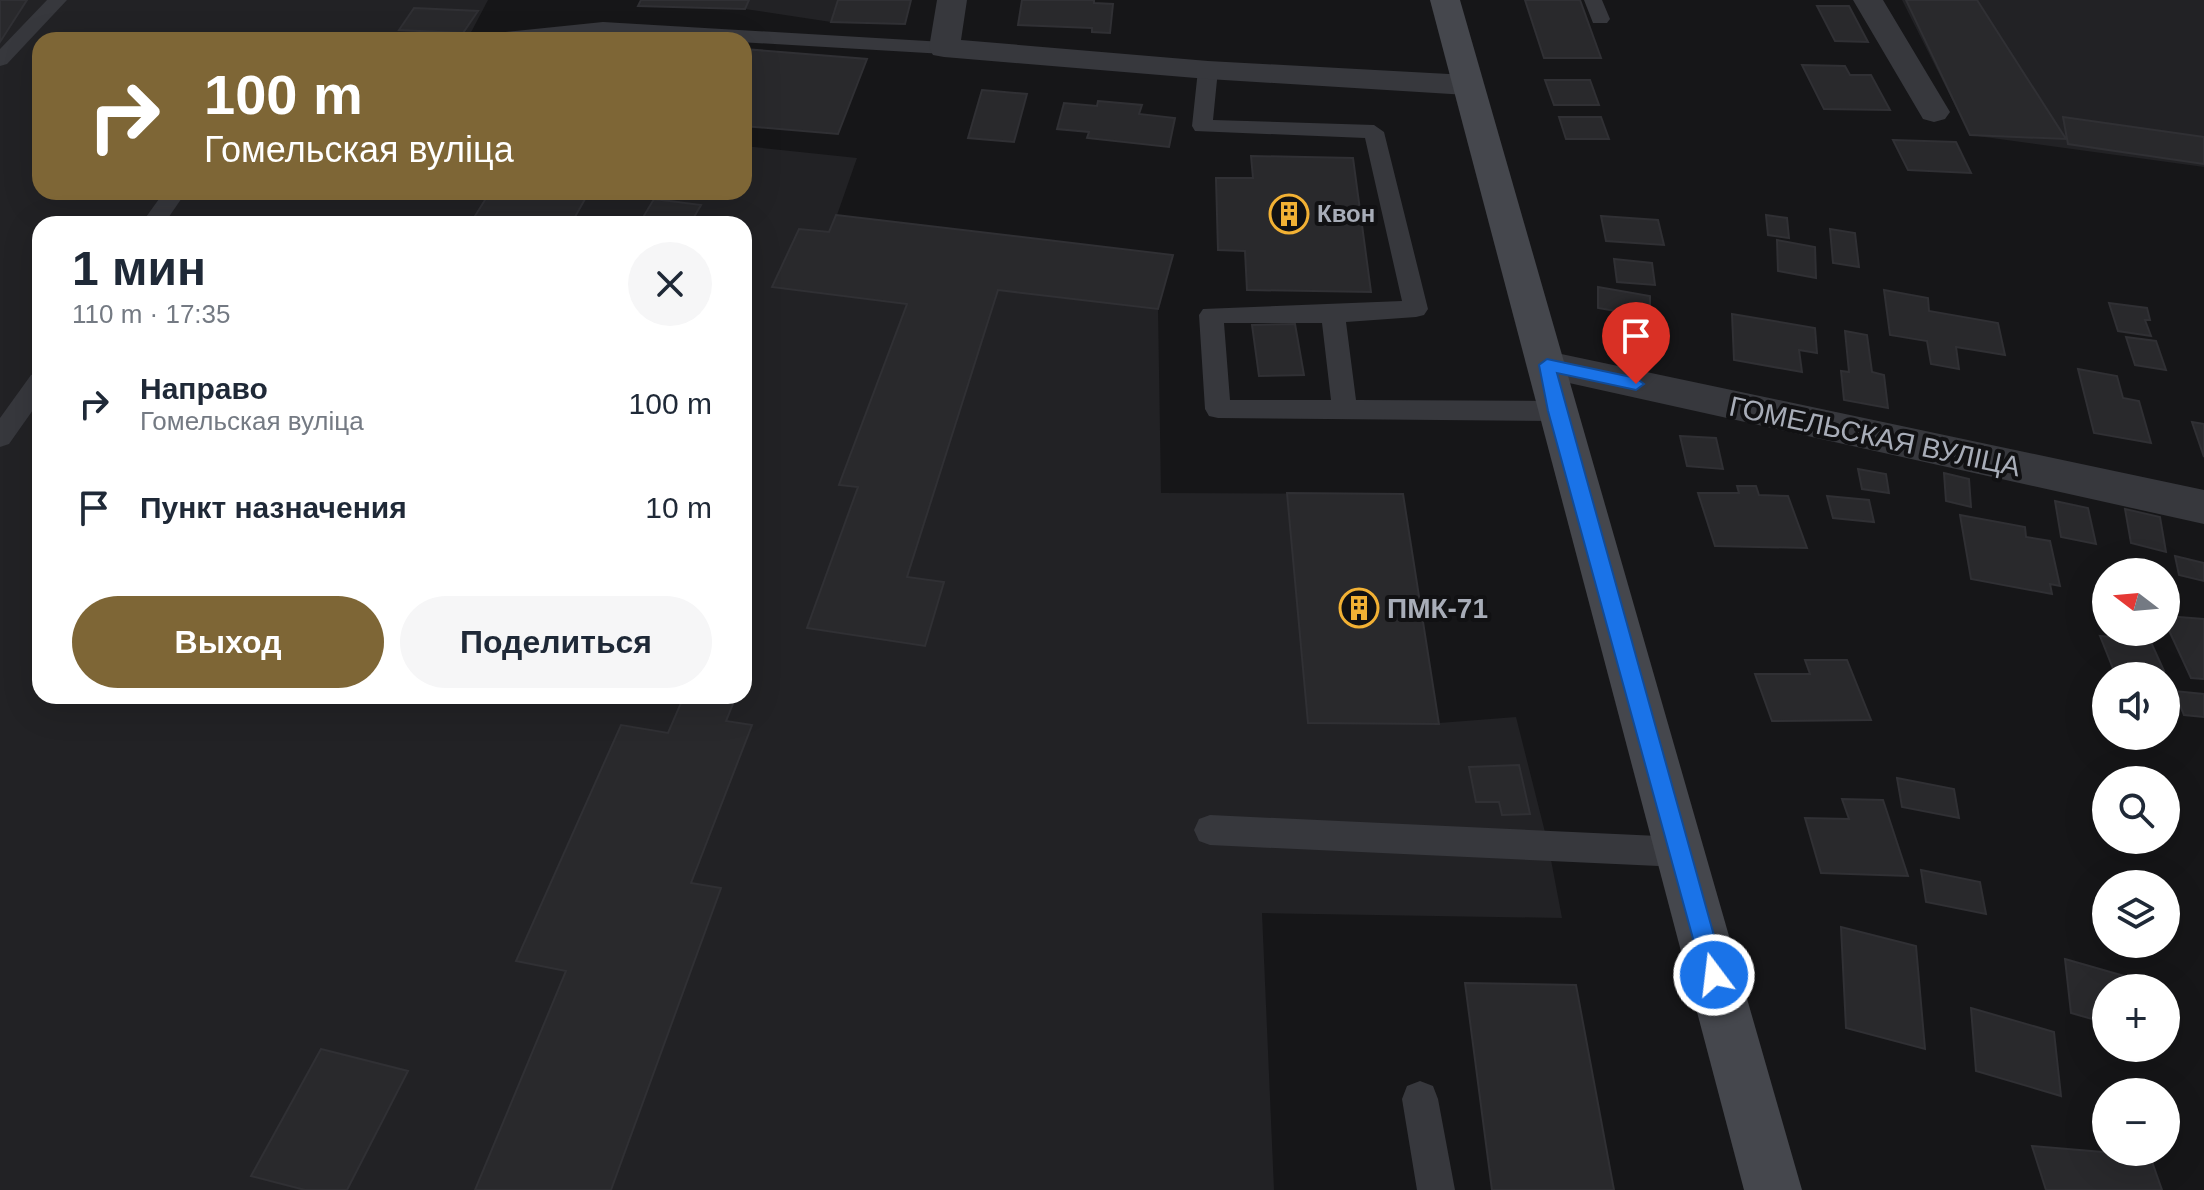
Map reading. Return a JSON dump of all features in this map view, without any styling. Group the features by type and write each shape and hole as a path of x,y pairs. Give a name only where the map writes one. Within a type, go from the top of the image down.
{"street":[{"path":"952,0 944,48 1208,70 1467,85"},
{"path":"1445,0 1773,1190"},
{"path":"1868,0 1934,112"},
{"name":"ГОМЕЛЬСКАЯ ВУЛІЦА","path":"1547,365 2204,507"}],"lane":[{"path":"0,60 58,0"},
{"path":"564,32 603,28 671,32"},
{"path":"752,37 944,48"},
{"path":"1208,70 1202,126 1374,132 1416,309 1333,314 1211,315 1218,409 1557,411"},
{"path":"1333,314 1345,409"},
{"path":"0,437 32,392"},
{"path":"1210,830 1680,852"},
{"path":"1420,1099 1436,1190"}],"shaded area":[{"name":"ПМК-71","path":"0,0 488,0 471,32 32,32 32,200 752,200 752,147 857,158 837,215 1173,255 1158,309 1161,493 1403,494 1439,723 1516,717 1548,844 1562,918 1262,913 1274,1190 0,1190"},
{"path":"641,0 911,0 905,24 831,22 745,9 638,6"},
{"path":"1902,0 2204,0 2204,167 1970,135"}],"building":[{"path":"0,0 27,0 0,42"},
{"path":"641,0 749,0 745,9 638,6"},
{"path":"838,0 911,0 905,24 831,22"},
{"path":"1022,0 1094,0 1094,3 1113,4 1110,33 1092,32 1092,28 1018,25"},
{"path":"1525,0 1580,0 1601,58 1544,58"},
{"path":"1906,0 1977,0 2066,139 1970,135"},
{"path":"1817,6 1849,6 1868,42 1835,41"},
{"path":"414,8 478,11 464,32 399,30"},
{"path":"752,50 867,59 838,134 752,127"},
{"path":"1802,65 1845,66 1850,75 1871,75 1890,110 1824,109"},
{"path":"1545,80 1590,80 1599,105 1554,105"},
{"path":"982,90 1027,94 1014,142 968,138"},
{"path":"1098,101 1142,105 1139,114 1175,118 1169,147 1087,138 1089,132 1057,129 1064,103 1097,106"},
{"path":"1559,117 1601,117 1609,139 1566,139"},
{"path":"2063,117 2204,137 2204,164 2068,144"},
{"path":"1893,140 1956,142 1971,173 1908,170"},
{"name":"Квон","path":"1251,156 1353,158 1371,292 1247,290 1245,251 1218,250 1216,178 1253,178"},
{"path":"485,200 584,200 576,216 475,216"},
{"path":"653,200 701,205 695,216 644,216"},
{"path":"836,215 1173,255 1158,309 998,290 907,577 944,582 925,646 807,628 858,487 839,485 907,304 772,287 799,229 829,232"},
{"path":"1766,215 1787,218 1789,238 1768,235"},
{"path":"1601,216 1658,220 1664,245 1606,241"},
{"path":"1830,229 1855,233 1859,267 1833,263"},
{"path":"1777,240 1815,247 1816,278 1778,271"},
{"path":"1614,259 1652,263 1655,285 1617,282"},
{"path":"1598,287 1650,296 1650,317 1598,308"},
{"path":"1884,290 1928,298 1929,311 1998,323 2005,355 1956,347 1959,369 1931,364 1927,341 1890,335"},
{"path":"2109,303 2147,308 2150,320 2145,320 2151,336 2118,331"},
{"path":"1732,314 1815,328 1817,353 1799,350 1802,372 1734,360"},
{"path":"1295,324 1304,375 1259,376 1252,325"},
{"path":"1845,331 1867,335 1872,372 1884,375 1888,408 1844,400 1841,371 1849,372"},
{"path":"2126,337 2156,341 2166,370 2135,365"},
{"path":"2078,369 2117,376 2123,398 2139,401 2151,443 2094,433"},
{"path":"2192,422 2204,424 2204,457"},
{"path":"1680,436 1716,438 1723,469 1687,466"},
{"path":"1858,469 1886,474 1889,493 1862,489"},
{"path":"1944,473 1969,479 1971,507 1946,501"},
{"path":"1737,486 1756,486 1759,495 1788,496 1807,548 1715,546 1698,493 1739,493"},
{"name":"ПМК-71","path":"1287,493 1403,494 1439,724 1308,723"},
{"path":"1827,496 1869,500 1874,522 1833,518"},
{"path":"2055,501 2088,508 2096,544 2061,537"},
{"path":"2125,509 2160,517 2166,552 2131,543"},
{"path":"1960,515 2025,527 2026,537 2050,541 2060,586 2050,584 2052,594 1971,579"},
{"path":"2175,556 2204,563 2204,581 2180,575 2180,558"},
{"path":"2180,617 2204,619 2204,679 2191,678 2176,646 2180,646"},
{"path":"2104,646 2153,646 2160,662 2110,662"},
{"path":"1805,660 1847,660 1871,720 1772,721 1755,674 1810,674"},
{"path":"2180,692 2204,694 2204,717 2184,715"},
{"path":"681,704 733,704 726,721 752,725 691,883 721,888 611,1190 475,1190 566,971 516,961 621,725 668,733"},
{"path":"1519,765 1530,814 1502,815 1499,802 1476,802 1469,767"},
{"path":"1897,778 1954,789 1959,818 1902,807"},
{"path":"1842,799 1883,800 1908,876 1821,873 1805,818 1849,819"},
{"path":"1921,870 1980,882 1986,914 1926,902"},
{"path":"1841,927 1916,946 1925,1049 1846,1028"},
{"path":"2065,959 2118,974 2092,974 2092,1019 2071,1013"},
{"path":"1465,983 1576,985 1614,1190 1492,1190"},
{"path":"1971,1008 2054,1032 2061,1096 1976,1071"},
{"path":"321,1049 408,1071 347,1190 305,1190 251,1176"},
{"path":"2032,1146 2092,1151 2092,1166 2154,1166 2162,1190 2046,1190"}],"place":[{"name":"Квон","path":"1289,214"},
{"name":"ПМК-71","path":"1359,608"}],"route":[{"path":"1636,384 1547,365 1557,411 1714,975"}]}
